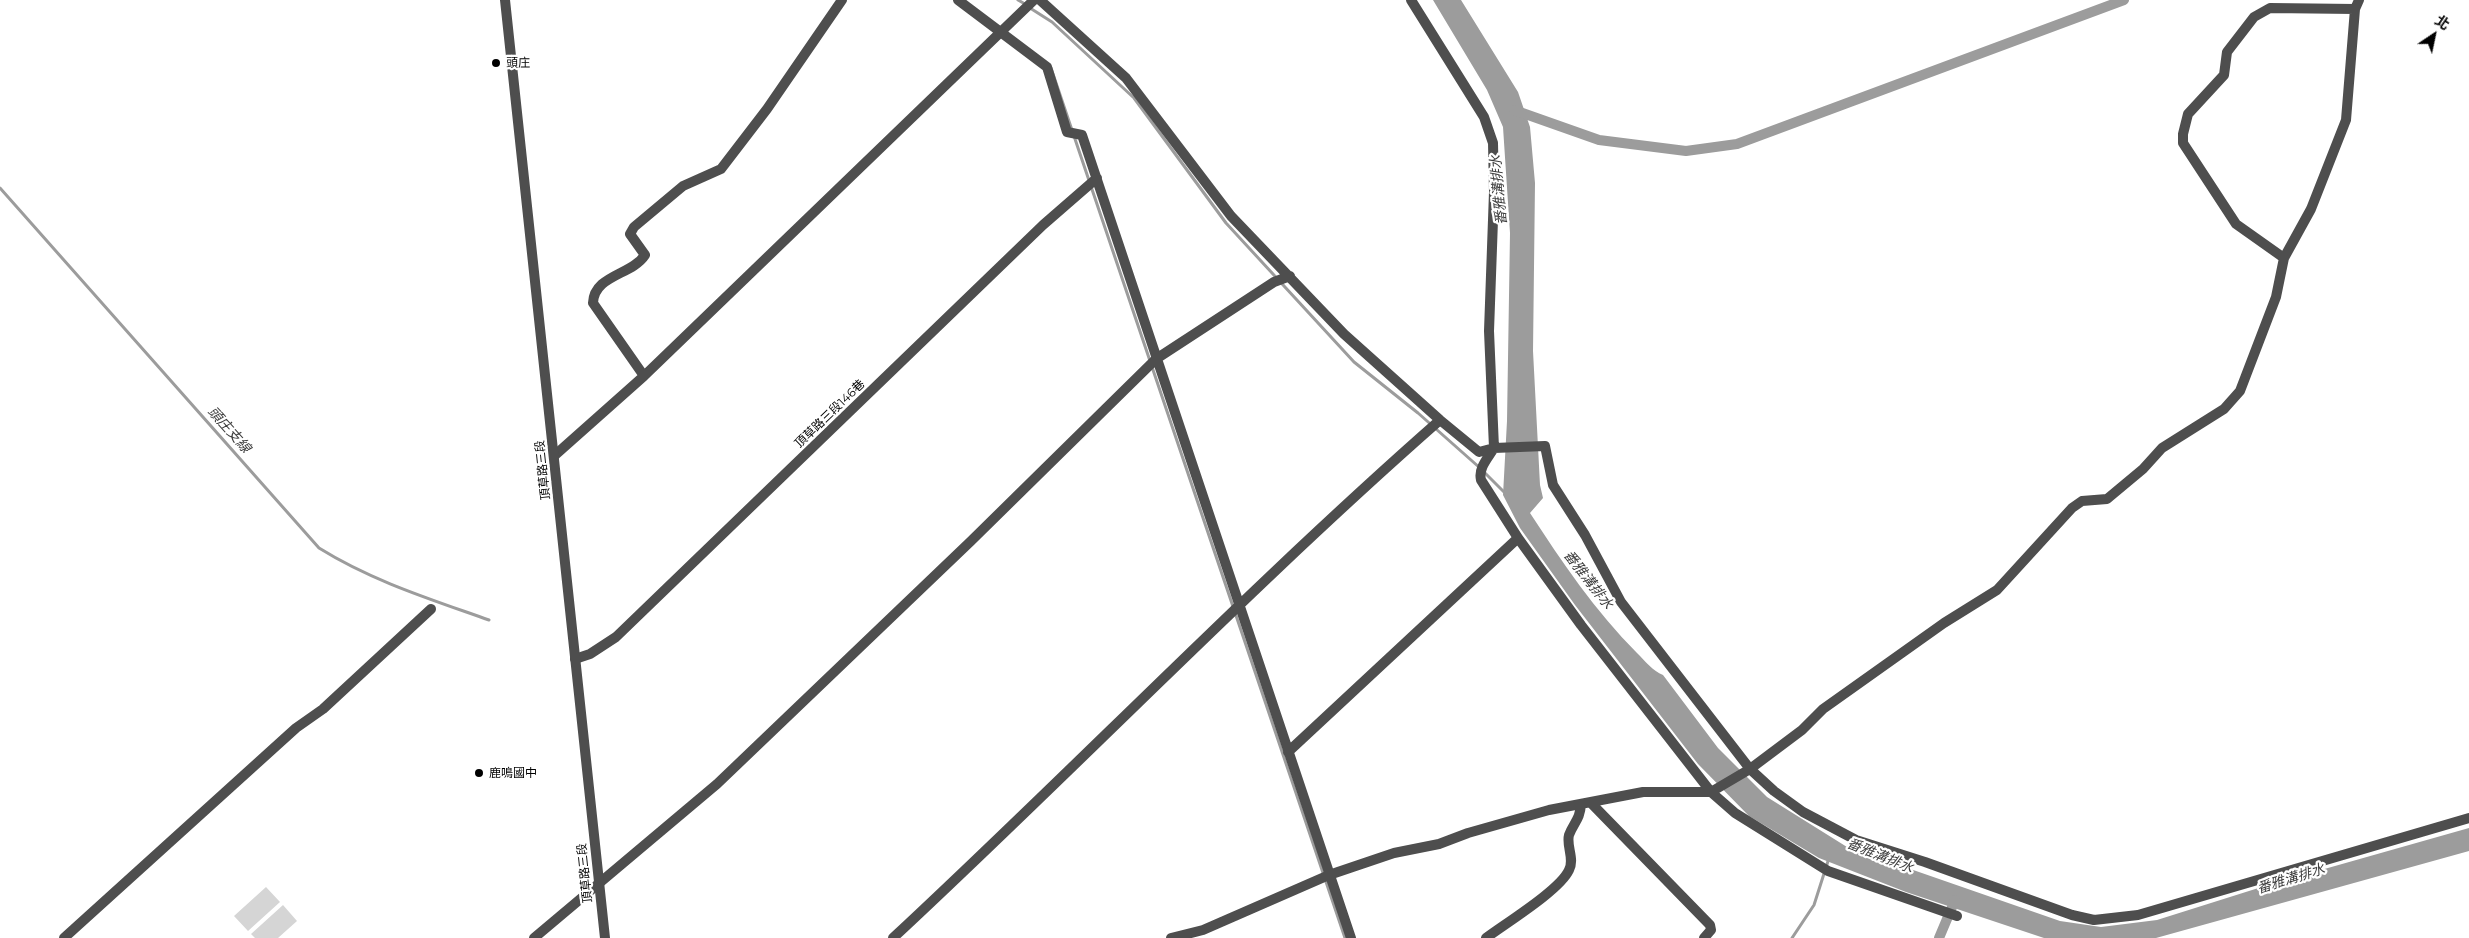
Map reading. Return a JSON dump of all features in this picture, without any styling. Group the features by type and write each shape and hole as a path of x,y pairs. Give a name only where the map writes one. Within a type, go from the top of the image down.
{"street":[{"name":"頂草路三段","path":"505,0 605,938"},
{"path":"644,376 593,303 597,289 622,271 640,262 645,255 630,234 634,227 684,186 716,173 729,160 767,109 842,0"},
{"path":"958,0 998,32 1047,67 1067,132 1082,136 1351,938"},
{"path":"554,456 644,376 998,32 1034,0"},
{"path":"1040,0 1126,78 1231,216 1283,279 1344,334 1435,425 1480,452 1494,448 1545,446 1553,485 1585,535 1621,602 1750,769 1774,791 1803,812 1856,840 1925,862 2072,915 2094,920 2138,915 2469,818"},
{"path":"1411,0 1484,116 1493,143 1494,192 1489,331 1494,448 1484,464 1480,474 1481,480 1518,538 1581,625 1711,792 1735,813 1828,871 1957,916"},
{"path":"1171,938 1203,930 1329,875 1394,853 1439,844 1468,833 1549,810 1643,792 1711,792 1750,769 1802,730 1829,704 1944,623 1997,590 2072,508 2082,501 2106,499 2143,469 2162,448 2224,409 2240,391 2276,297 2284,258 2311,208 2346,120 2357,4 2270,8 2262,12 2240,32 2227,52 2224,75 2188,114 2183,134 2183,144 2236,224 2284,258"},
{"name":"頂草路三段146巷","path":"575,659 590,654 616,637 1043,225 1097,178"},
{"path":"534,938 717,784 808,698 1156,359 1283,279"},
{"path":"893,938 1132,712 1240,604 1435,425"},
{"path":"1288,752 1518,538"},
{"path":"64,938 296,728 323,709 431,609"},
{"path":"1486,938 1547,894 1570,870 1569,836 1586,803"},
{"path":"1586,803 1710,925 1711,930 1704,938"}],"shaded area":[{"path":"266,887 280,902 248,931 234,916"},
{"path":"283,905 297,921 278,938 255,938 251,934"}],"water":[{"name":"番雅溝排水","path":"1433,0 1461,0 1518,92 1530,127 1535,183 1533,351 1540,485 1543,498 1530,513 1567,568 1607,620 1649,666 1663,675 1718,748 1767,797 1847,847 2060,921 2101,927 2157,920 2268,885 2469,828 2469,851 2156,938 2044,938 1906,892 1819,858 1749,816 1698,764 1575,605 1520,528 1503,495 1507,421 1510,233 1503,127 1487,90"}],"waterway":[{"path":"1018,0 1025,4"},
{"path":"1514,110 1599,140 1686,151 1737,144 2124,0"},
{"path":"1030,8 1052,22 1134,98 1226,223 1354,362 1418,413 1480,468"},
{"path":"1051,68 1345,938"},
{"name":"頭庄支線","path":"0,188 319,548 381,580 489,620"},
{"path":"1484,472 1504,492"},
{"path":"1792,938 1814,905 1829,858"},
{"path":"1939,938 1955,900"}],"place":[{"name":"頭庄","path":"496,63"},
{"name":"鹿鳴國中","path":"479,773"}]}
